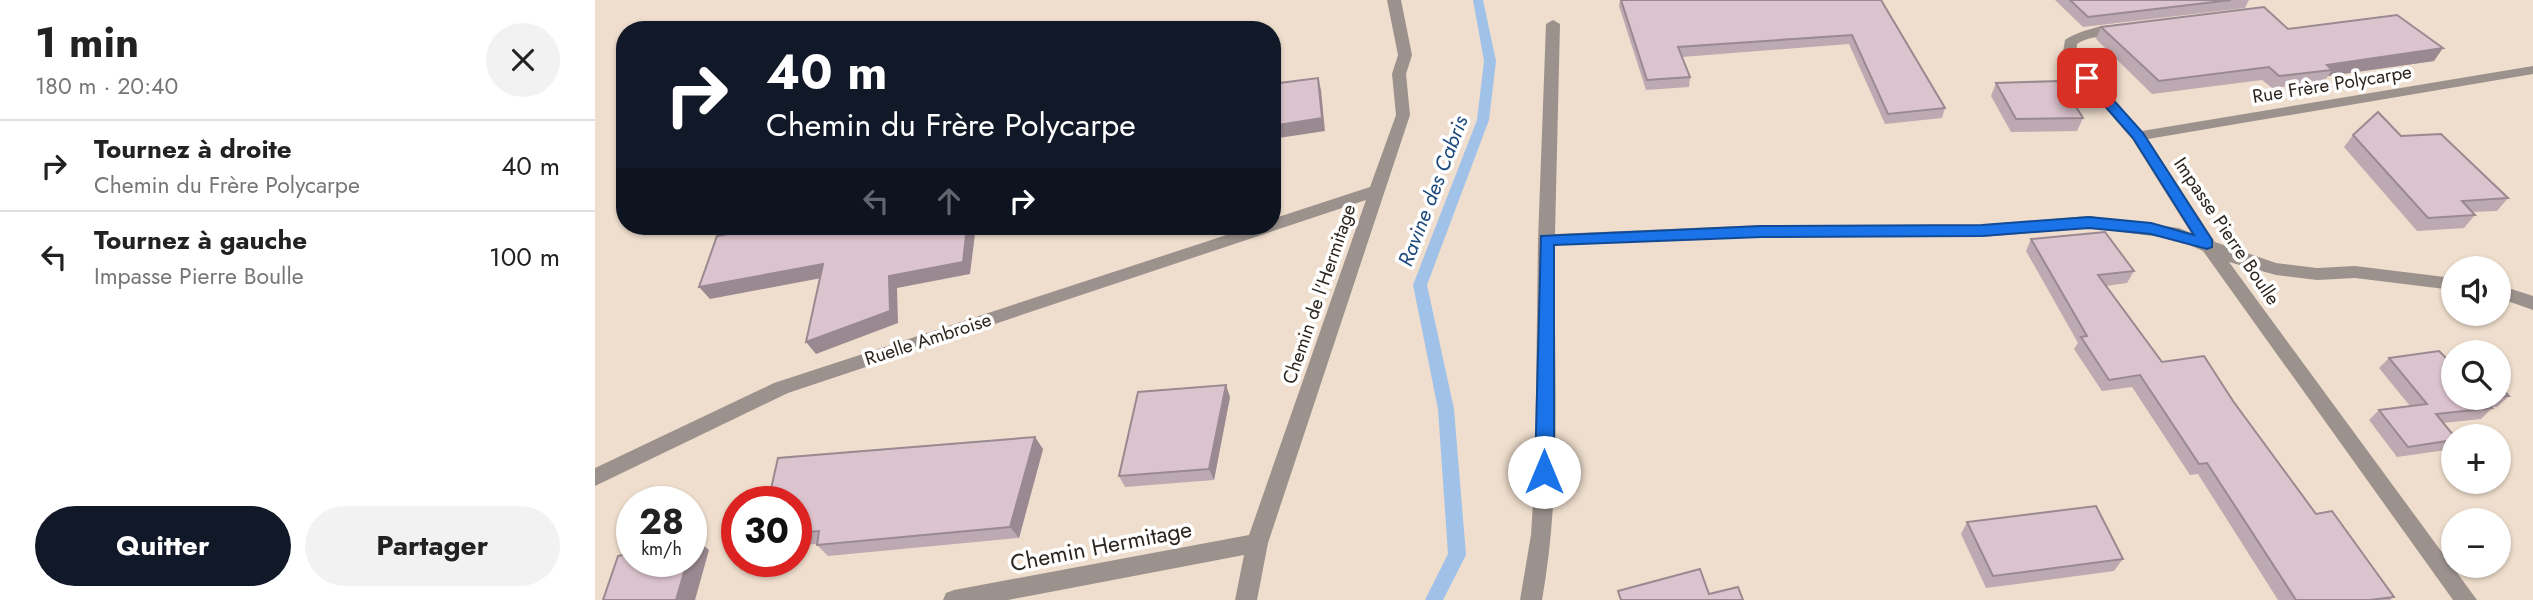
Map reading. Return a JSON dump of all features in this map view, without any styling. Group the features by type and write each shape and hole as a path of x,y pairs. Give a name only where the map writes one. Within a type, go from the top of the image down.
{"street":[{"name":"Chemin de l'Hermitage","path":"1246,600 1257,543 1403,115 1399,74 1404,45 1394,0"},
{"path":"1531,600 1539,565 1544,498 1546,240 1553,24"},
{"name":"Impasse Pierre Boulle","path":"2136,27 2082,34 2070,43 2069,58 2138,136 2207,244 2466,600"},
{"name":"Rue Frère Polycarpe","path":"2138,136 2533,70"},
{"name":"Ruelle Ambroise","path":"1281,222 1376,191"},
{"path":"1546,240 1762,232 1982,231 2089,222 2151,229 2207,244 2234,257 2276,269 2317,274 2355,272 2441,283"},
{"name":"Ruelle Ambroise","path":"595,477 781,388 1242,235"},
{"path":"2511,295 2533,303"},
{"name":"Chemin Hermitage","path":"954,600 1257,543"}],"building":[{"path":"1621,0 1881,0 1945,108 1888,114 1852,35 1678,47 1690,77 1647,80"},
{"path":"2070,0 2231,0 2088,17"},
{"path":"2264,7 2288,29 2397,15 2443,48 2327,65 2332,70 2279,76 2269,67 2159,81 2101,27"},
{"path":"1318,78 1322,118 1281,125 1281,83"},
{"path":"2060,81 2083,118 2016,119 1996,83"},
{"path":"2378,112 2401,136 2441,134 2508,198 2462,201 2475,215 2428,218 2353,135"},
{"path":"2105,232 2134,271 2098,275 2162,362 2204,356 2233,401 2316,514 2332,511 2394,597 2369,600 2296,600 2207,463 2199,464 2140,375 2109,380 2081,337 2087,336 2031,239"},
{"path":"966,235 963,262 889,276 890,311 806,342 823,264 699,287 717,236"},
{"path":"2439,351 2441,410 2473,410 2436,414 2444,424 2441,424 2441,442 2408,447 2379,410 2427,404 2389,358"},
{"path":"1226,385 1209,469 1119,476 1138,392"},
{"path":"1035,437 1010,527 817,545 819,531 812,532 812,486 772,486 778,458"},
{"path":"2096,506 2123,559 1993,576 1967,522"},
{"path":"616,562 616,577 683,577 676,600 603,600"},
{"path":"1700,569 1709,594 1738,587 1743,600 1621,600 1618,591"}],"waterway":[{"name":"Ravine des Cabris","path":"1434,600 1457,555 1446,409 1420,285 1483,120 1490,61 1478,0"}],"route":[{"path":"1544,472 1546,240 1762,232 1982,231 2089,222 2179,234 2207,244 2138,136 2087,78"}]}
